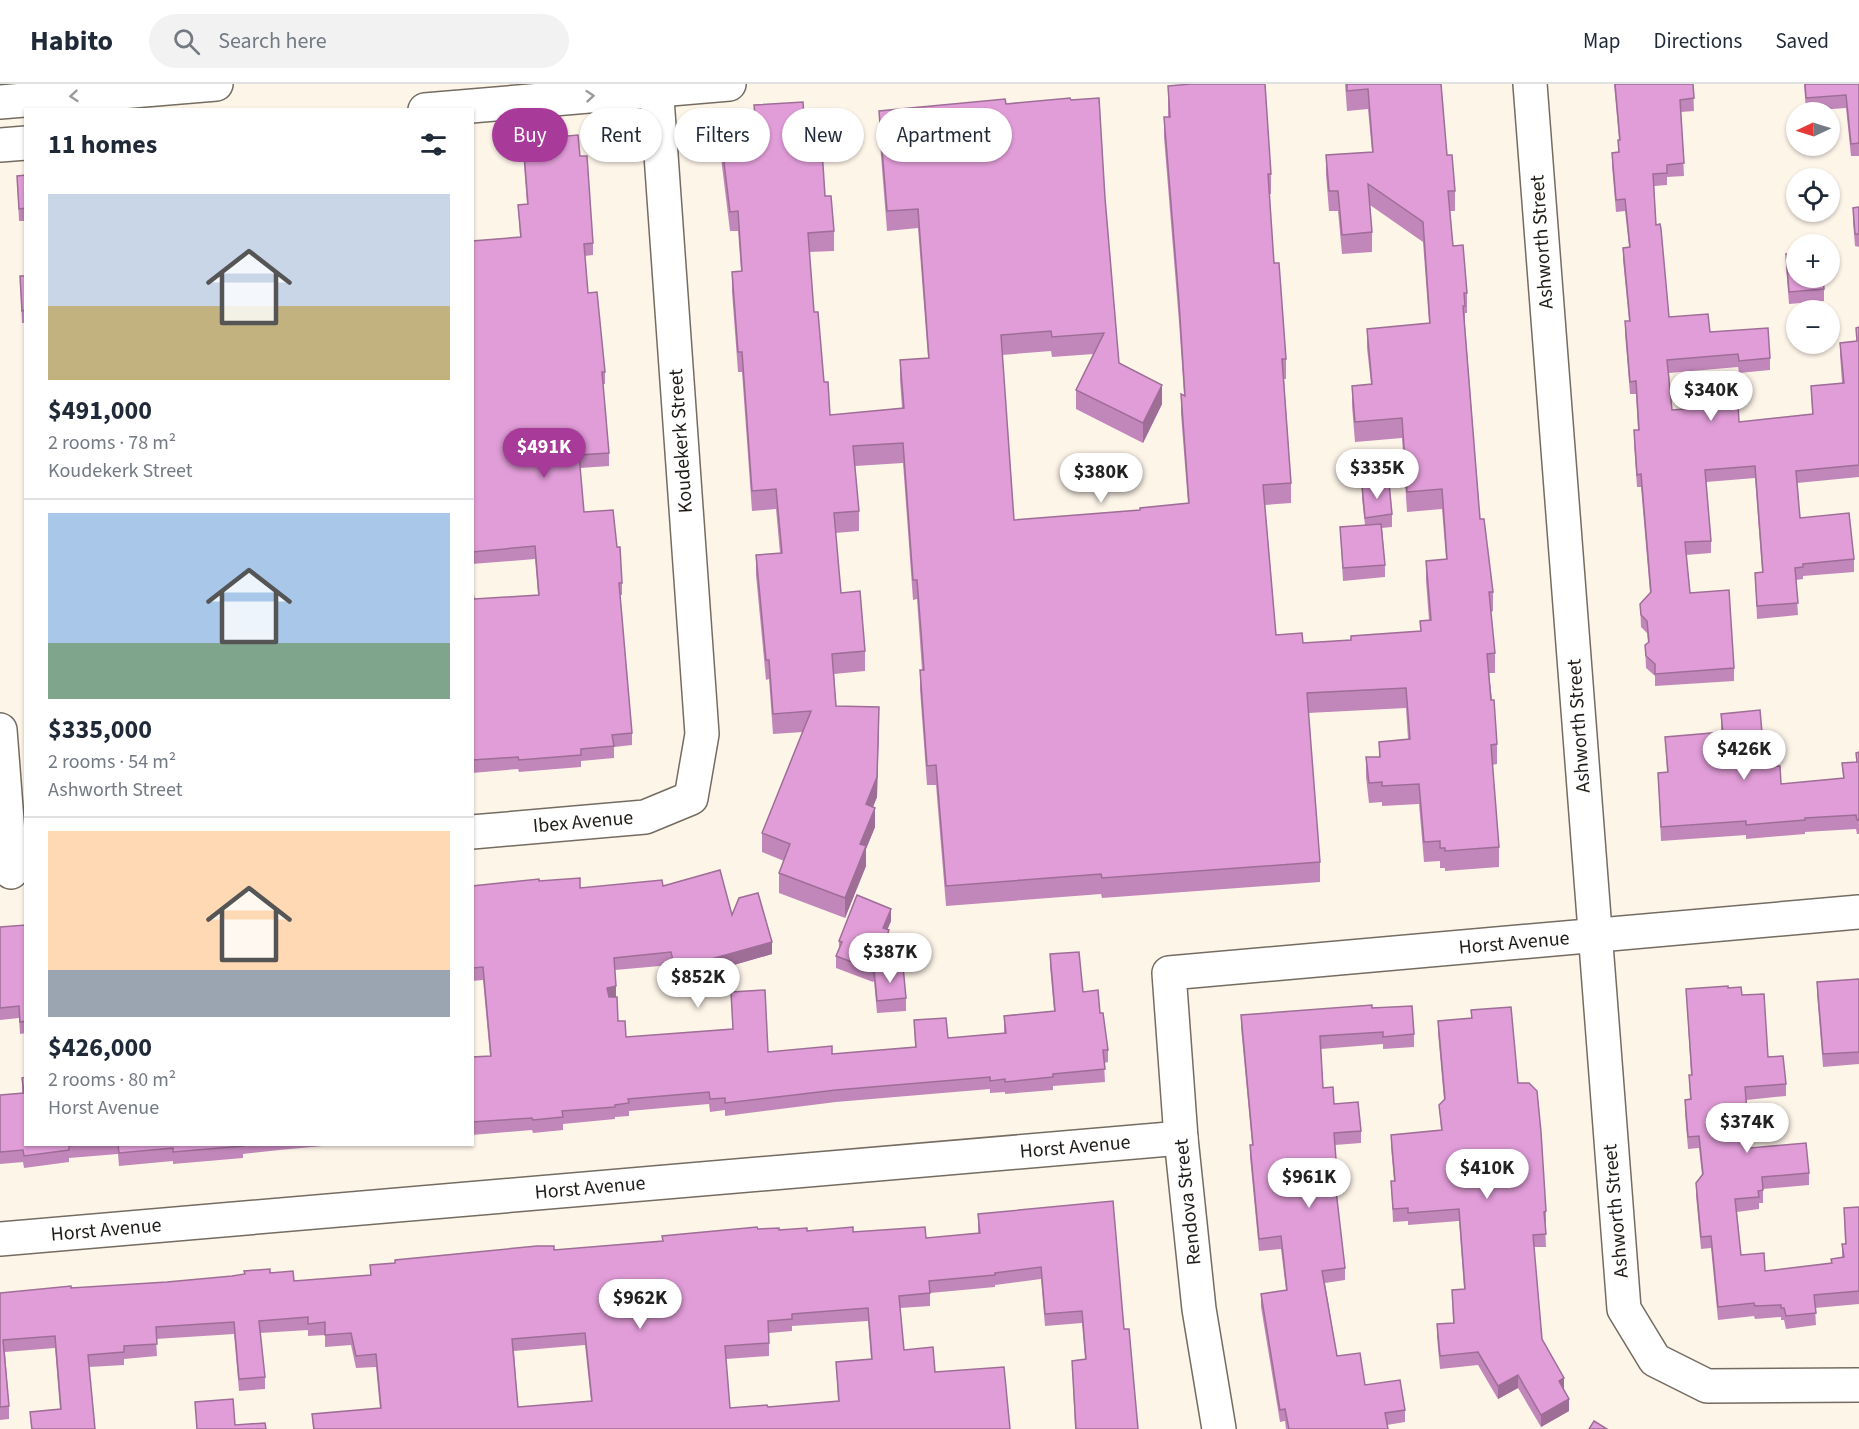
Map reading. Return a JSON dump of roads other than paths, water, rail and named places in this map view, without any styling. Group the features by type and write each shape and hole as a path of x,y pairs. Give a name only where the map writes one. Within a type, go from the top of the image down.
{"street":[{"path":"0,102 216,84"},
{"path":"445,108 656,87 729,84"},
{"name":"Ashworth Street","path":"1530,84 1624,1309 1655,1360 1707,1386 1859,1386"},
{"name":"Koudekerk Street","path":"656,87 702,734 691,798"},
{"path":"0,146 24,143"},
{"path":"0,730 12,872"},
{"name":"Ibex Avenue","path":"474,832 645,817 691,798"},
{"name":"Horst Avenue","path":"1169,973 1859,912"},
{"name":"Rendova Street","path":"1169,973 1181,1138 1199,1309 1219,1429"},
{"name":"Horst Avenue","path":"0,1239 1181,1138"}]}
